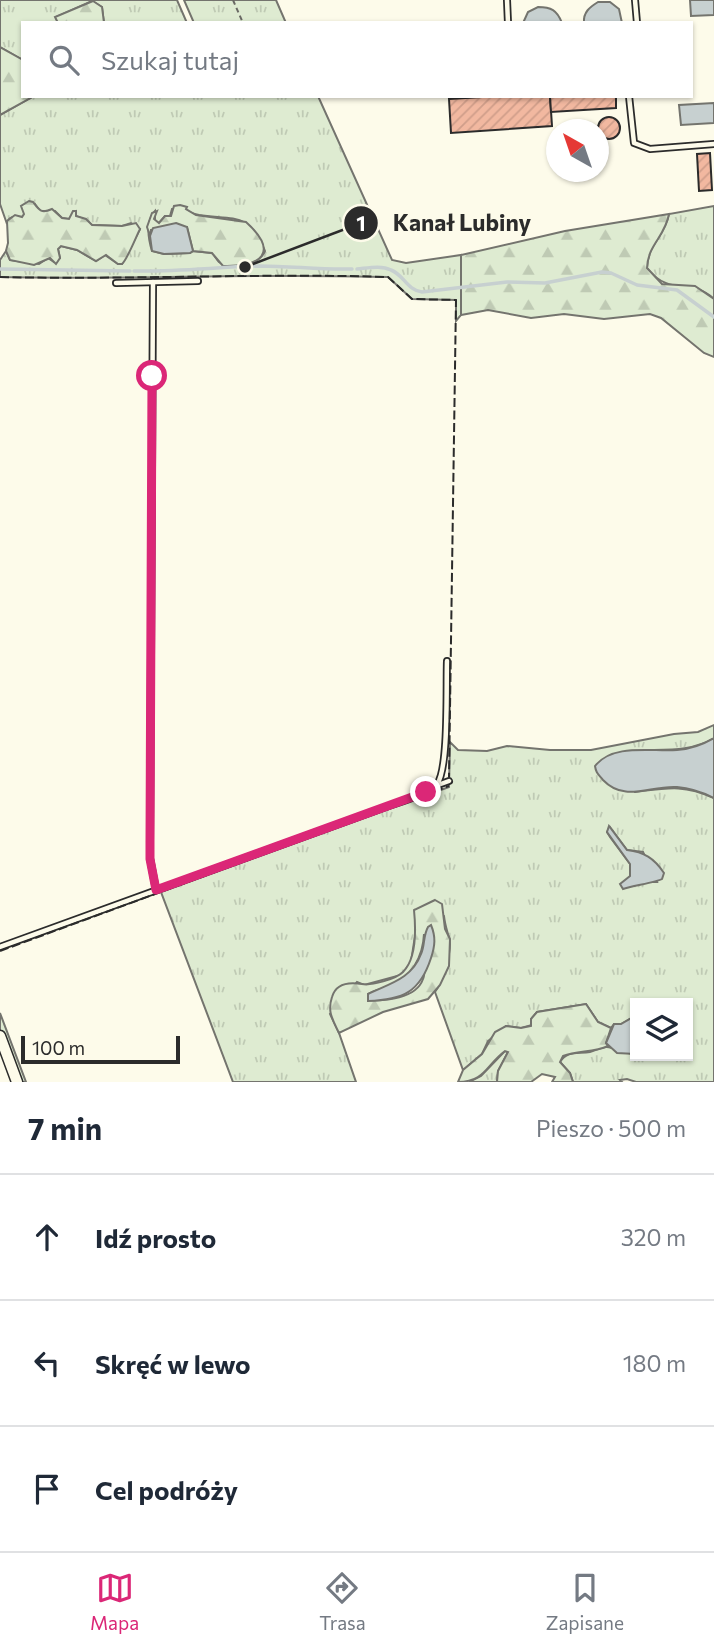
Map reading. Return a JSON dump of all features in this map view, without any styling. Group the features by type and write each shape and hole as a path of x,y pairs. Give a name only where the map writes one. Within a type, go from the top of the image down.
{"street":[{"path":"0,1037 17,1082"}],"lane":[{"path":"507,0 509,21"},
{"path":"635,0 637,21"},
{"path":"629,98 634,143 650,149 714,144"},
{"path":"117,283 198,281"},
{"path":"153,282 150,850 156,890"},
{"path":"434,787 441,777 444,760 447,661"},
{"path":"0,947 383,808 449,781"}],"path":[{"path":"233,0 242,21"}],"green space":[{"path":"0,0 177,0 186,21 104,21 102,7 92,1 56,17 57,21 21,21 21,59 0,47"},
{"path":"184,0 276,0 285,21 193,21"},
{"path":"93,1 102,7 104,21 57,21 55,17"},
{"path":"0,47 21,59 21,98 30,98 0,115"},
{"path":"30,98 319,98 392,260 406,263 461,255 461,315 456,321 456,300 412,299 388,277 0,277 0,260 6,251 10,260 39,264 48,258 54,262 60,258 58,249 61,246 77,250 96,261 105,255 122,264 140,229 131,223 122,226 92,225 76,216 76,212 69,219 62,218 55,211 40,211 35,204 22,217 10,218 7,224 0,204 0,115","holes":["172,209 240,220 253,230 265,251 257,260 238,267 224,265 212,253 193,251 164,254 152,251 148,230 155,211 155,222 159,223 165,216 170,216"]},
{"path":"29,201 41,210 52,209 62,218 69,219 73,211 76,211 76,216 86,219 92,225 122,226 136,223 140,229 122,264 106,255 96,261 77,250 61,246 58,249 60,258 56,264 50,258 34,265 10,260 6,251 7,221 15,215 22,217 24,214 21,206"},
{"path":"180,205 196,215 246,222 262,242 262,256 247,264 223,266 212,253 193,251 187,227 151,230 150,236 147,227 152,213 157,211 154,219 159,223 165,216 171,216 174,206"},
{"path":"714,206 714,299 697,289 664,282 647,268 650,252 664,229 669,214"},
{"path":"669,214 650,253 647,268 662,284 695,286 714,299 714,357 704,353 661,318 650,314 604,319 564,314 531,318 488,310 461,315 461,255 565,231"},
{"path":"714,725 714,738 704,743 672,749 628,751 635,792 684,789 714,798 714,1082 636,1082 627,1079 620,1080 622,1082 573,1082 570,1073 560,1062 569,1054 606,1047 630,1053 630,1061 693,1061 693,998 630,998 630,1019 621,1024 614,1024 611,1028 598,1022 586,1004 537,1012 531,1019 532,1025 521,1028 506,1026 488,1041 482,1054 463,1070 435,992 444,974 450,943 444,916 415,910 411,962 401,975 364,985 357,982 330,1014 356,1082 233,1082 161,892 449,787 450,742 458,750 487,751 507,746 591,750 698,732","holes":["610,827 627,850 643,852 657,882 646,882 630,876 630,864 607,832"]},
{"path":"435,900 442,904 445,929 450,939 449,966 440,985 428,999 383,1012 339,1033 330,1012 334,992 344,984 377,983 403,972 413,952 414,910","holes":["424,934 425,970 419,986 407,995 368,1000 368,994 397,982 410,972 419,958"]},
{"path":"586,1004 598,1022 611,1028 606,1043 608,1046 563,1056 560,1062 570,1073 573,1082 552,1082 555,1077 542,1074 531,1082 497,1082 498,1071 508,1052 505,1051 480,1076 458,1082 463,1070 482,1054 495,1032 506,1026 531,1026 531,1019 537,1012"},
{"path":"0,1013 26,1082 13,1082 0,1046"},
{"path":"505,1051 508,1052 498,1071 497,1082 469,1082 481,1076"}],"shaded area":[{"path":"690,0 714,0 714,15 691,16"},
{"path":"598,2 610,2 619,9 622,21 584,21 590,8"},
{"path":"538,7 547,8 553,10 561,21 524,21 528,12"},
{"path":"714,103 714,123 681,125 679,105"},
{"path":"176,223 187,227 193,251 164,254 152,251 150,236 153,228"},
{"path":"714,738 714,798 677,787 620,791 603,780 595,768 603,759 622,751 682,749"},
{"path":"609,826 627,850 644,854 656,863 664,873 662,879 623,889 620,884 630,876 630,864 607,832"},
{"path":"431,925 434,945 427,970 421,979 400,996 368,1001 368,994 399,980 412,969 421,954 426,930"},
{"path":"630,1019 630,1054 617,1053 606,1043 614,1024 621,1024"}],"building":[{"path":"550,98 552,119 546,119 546,126 451,133 449,99"},
{"path":"550,98 616,98 616,108 551,112"},
{"path":"613,117 620,124 620,132 613,139 609,139 609,119 602,119"},
{"path":"710,153 712,190 699,191 697,154"}],"waterway":[{"path":"134,271 260,266 352,269"},
{"path":"357,269 387,268 422,292 507,282 545,283 602,272 611,273 637,285 677,290 714,317"},
{"path":"0,269 130,271"}],"fence":[{"path":"0,277 388,277 412,299 456,300 449,777"},
{"path":"0,951 449,786"}],"place":[{"name":"Kanał Lubiny","path":"245,267"}],"route":[{"path":"152,376 150,859 156,890 426,792"}]}
